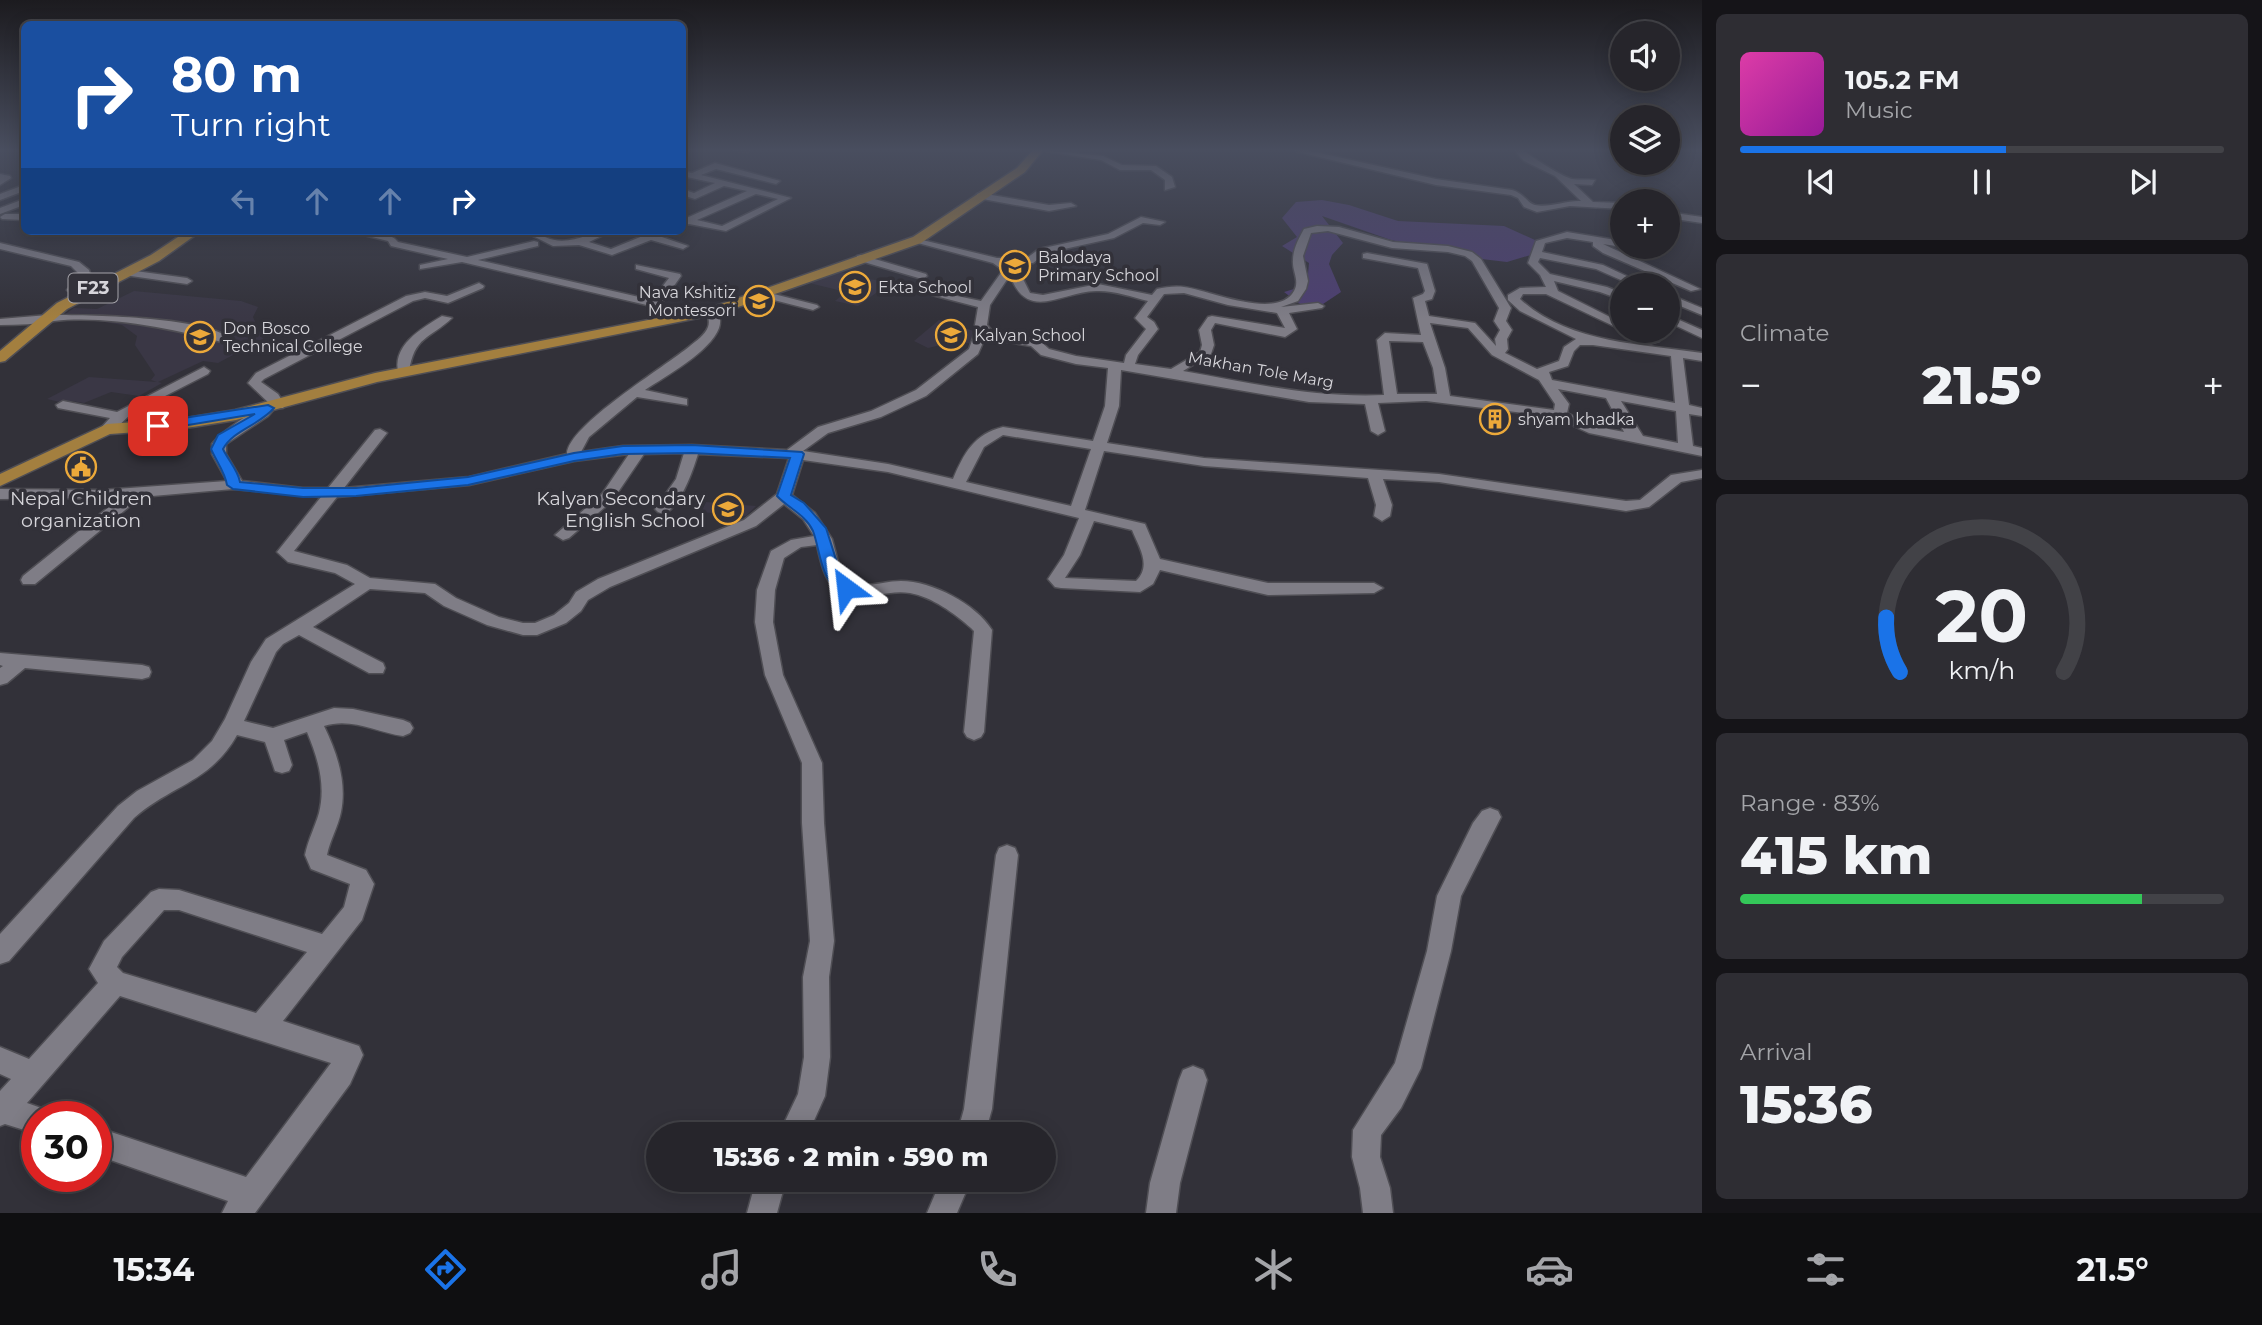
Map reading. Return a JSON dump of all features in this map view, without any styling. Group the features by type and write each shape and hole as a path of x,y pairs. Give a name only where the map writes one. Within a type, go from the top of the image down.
{"main road":[{"path":"0,481 107,429 180,424 273,407 403,372 713,311 917,240 965,206"},
{"name":"F23","path":"0,358 84,293 128,273 189,235"}],"street":[{"path":"1,216 18,206"},
{"path":"686,222 723,206"},
{"path":"726,206 756,214"},
{"path":"686,222 721,229 772,206"},
{"path":"1036,206 1049,208 1071,206"},
{"path":"1529,206 1537,209 1547,206"},
{"path":"694,210 706,213"},
{"path":"1,216 21,217"},
{"path":"1680,217 1702,220"},
{"path":"917,240 997,261 1029,261 1044,251 1111,236 1141,220 1160,222"},
{"path":"1268,307 1292,302 1297,297 1303,281 1296,265 1307,231 1312,229 1342,231 1393,245 1457,251 1476,259 1504,308 1500,321 1506,330 1502,349 1498,354"},
{"path":"372,235 391,239 395,244 655,304 667,321"},
{"path":"541,235 538,236 547,242 562,245 579,243 598,235"},
{"path":"579,243 612,252 650,235"},
{"path":"658,235 682,246"},
{"path":"1549,291 1553,290 1533,263 1541,240 1567,235 1610,242"},
{"path":"1585,237 1607,251 1695,289"},
{"path":"424,267 534,244"},
{"path":"0,246 75,264 85,272 86,277 72,290 84,293"},
{"path":"1538,254 1599,267 1613,273"},
{"path":"1367,256 1425,268 1430,292 1428,297 1419,298 1428,339 1439,369 1444,399"},
{"path":"861,258 922,276"},
{"path":"997,261 1015,273 1021,290 1035,297 1098,287 1156,299"},
{"path":"640,267 677,276 655,304"},
{"path":"380,433 285,552 294,558 341,569 366,583 429,588 450,602 493,621 523,629 537,629 560,619 592,590 750,523 784,496 794,454 823,430 876,414 921,393 974,351 980,335 986,333 981,325 984,305 1009,269"},
{"path":"128,273 187,281"},
{"path":"1545,276 1610,292"},
{"path":"233,485 235,480 224,466 217,449 229,433 273,407 273,397 254,383 260,376 410,298 425,295 448,300 480,286"},
{"path":"0,494 68,496 233,485 331,493 468,481 574,457 639,450 692,449 794,454 888,468 957,486 1082,515 1139,527 1154,563 1154,571 1140,587 1061,583 1056,579 1072,555 1082,515 1097,445 1112,406 1122,365 1152,329 1142,318 1161,291 1171,289 1282,311 1318,306"},
{"path":"1610,321 1549,291 1520,291 1514,295 1514,300 1524,309 1593,341 1702,357"},
{"path":"762,293 813,307"},
{"path":"938,295 984,305"},
{"path":"1680,302 1702,312"},
{"path":"574,457 574,447 578,440 634,392 681,360 708,337 715,326 713,311"},
{"path":"1174,373 1179,367 1205,354 1208,345 1205,330 1212,319 1268,331 1290,332 1282,311"},
{"path":"0,322 79,318 176,326 225,339"},
{"path":"403,372 406,349 412,340 446,318"},
{"path":"1423,319 1471,326 1498,354 1546,380 1612,396 1702,412"},
{"path":"1680,324 1702,334"},
{"name":"Makhan Tole Marg","path":"986,333 999,339 1035,343 1045,352 1054,355 1174,373 1309,398 1444,399 1560,415 1594,430 1702,452"},
{"path":"1391,397 1387,384 1385,337 1428,339"},
{"path":"1560,415 1562,404 1542,369 1564,363 1569,350 1577,342 1593,341"},
{"path":"1677,355 1686,448"},
{"path":"107,429 118,416 204,371"},
{"path":"634,392 682,402"},
{"path":"1612,396 1623,419 1638,439"},
{"path":"1371,400 1378,431"},
{"path":"63,405 118,416"},
{"path":"957,486 977,445 989,434 1018,432 1204,462 1374,473 1507,486 1626,506 1644,504 1676,478 1702,474"},
{"path":"663,509 683,479 692,449"},
{"path":"564,535 608,499 626,475 639,450"},
{"path":"1374,473 1384,505 1382,516"},
{"path":"29,580 136,493"},
{"path":"784,496 809,516 824,539 834,577 846,588 856,590 911,587 941,599 976,620 983,630 974,732"},
{"path":"799,1122 811,1096 817,1057 816,978 822,941 817,841 813,823 812,763 774,675 764,622 766,590 777,555 797,543 824,539"},
{"path":"1154,563 1268,589 1374,588"},
{"path":"0,953 22,923 91,846 136,803 208,760 244,704 252,677 268,648 277,639 355,593 366,583"},
{"path":"300,627 319,641 350,653 376,668"},
{"path":"0,659 142,672"},
{"path":"0,678 21,661"},
{"path":"232,726 273,736 334,715 358,715 372,718 386,726 403,728"},
{"path":"261,1028 354,912 362,884 358,877 319,862 316,855 330,812 333,780 325,747 312,722"},
{"path":"273,736 282,765"},
{"path":"1378,1213 1375,1188 1366,1157 1367,1130 1391,1098 1407,1068 1439,951 1449,896 1490,817"},
{"path":"974,1122 1007,855"},
{"path":"112,1148 244,1204 340,1074 351,1055 115,983 102,969 113,949 159,900 179,900 327,947"},
{"path":"21,1116 1,1110 115,983"},
{"path":"0,1060 33,1075"},
{"path":"1161,1213 1165,1183 1194,1080"},
{"path":"762,1213 768,1192"},
{"path":"942,1213 951,1192"}],"shaded area":[{"path":"1293,206 1351,206 1398,221 1504,226 1535,240 1534,254 1507,262 1473,258 1391,240 1322,216 1343,243 1332,255 1329,264 1341,292 1323,304 1300,304 1284,292 1307,285 1309,263 1282,246 1297,237 1282,218"},
{"name":"Ekta School","path":"832,269 860,278 891,282 858,306 835,301 846,292 801,281"},
{"name":"Don Bosco Technical College","path":"134,291 241,301 258,307 253,317 263,339 218,363 203,361 158,382 162,383 139,396 111,392 84,403 72,401 68,404 47,399 89,377 157,382 151,380 155,375 135,345 137,336 122,325 64,315 74,308 97,309"},
{"name":"Kalyan School","path":"939,320 980,333 977,344 954,342 928,348 914,341"},
{"name":"Kalyan Secondary English School","path":"706,502 756,506 746,516 701,512"}],"place":[{"name":"Balodaya Primary School","path":"1015,266"},
{"name":"Ekta School","path":"855,287"},
{"name":"Nava Kshitiz Montessori","path":"759,301"},
{"name":"Kalyan School","path":"951,335"},
{"name":"Don Bosco Technical College","path":"200,337"},
{"name":"shyam khadka","path":"1495,419"},
{"name":"Nepal Children organization","path":"81,467"},
{"name":"Kalyan Secondary English School","path":"728,509"}],"route":[{"path":"158,426 268,408 264,414 229,433 219,443 217,449 224,466 235,480 233,485 303,493 356,492 468,481 574,457 623,450 692,449 798,454 784,496 799,506 819,528 834,577 846,588"}]}
